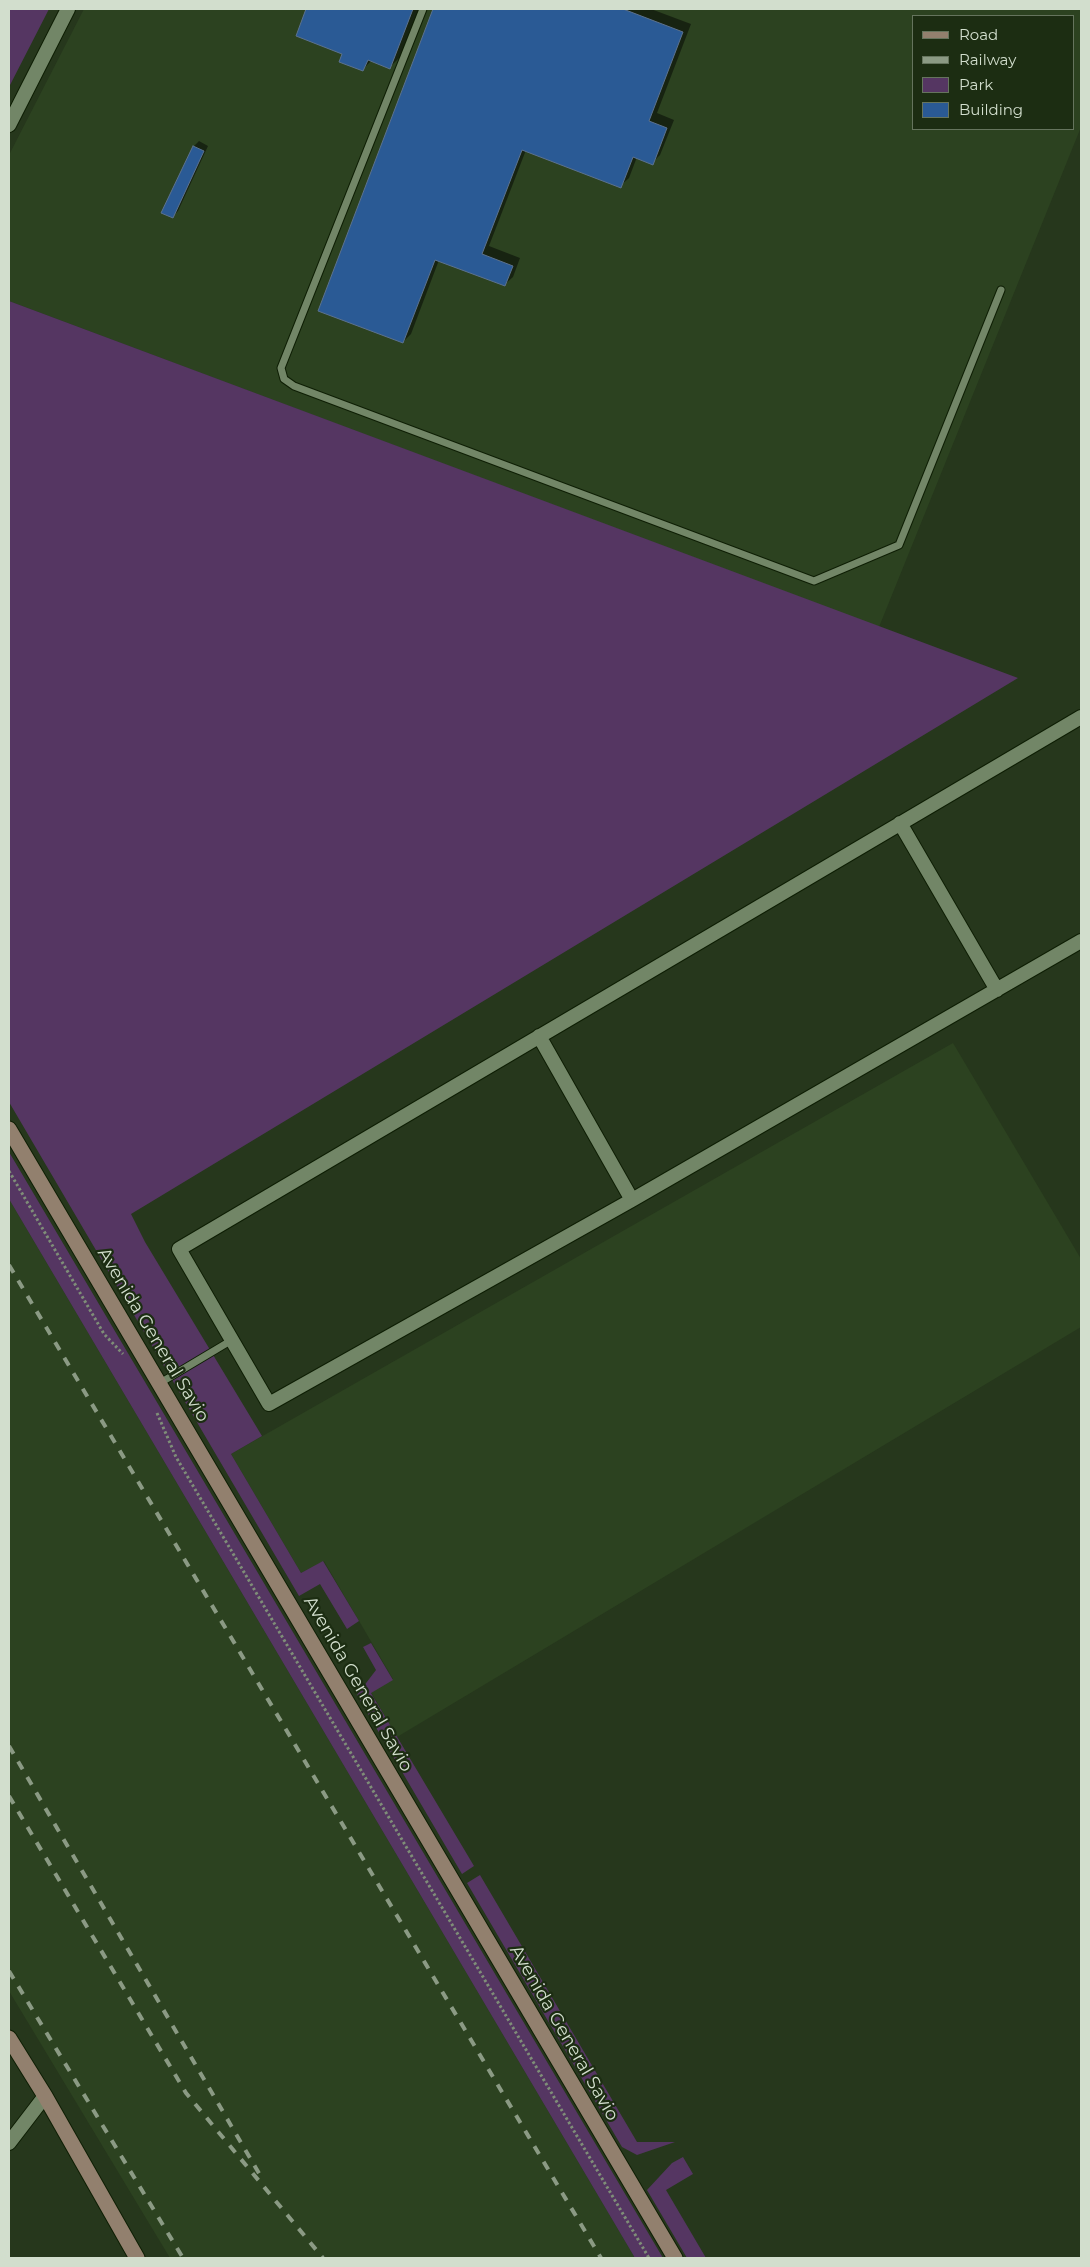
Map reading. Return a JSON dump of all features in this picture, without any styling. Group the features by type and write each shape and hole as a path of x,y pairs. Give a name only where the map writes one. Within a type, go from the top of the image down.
{"main road":[{"name":"Avenida General Savio","path":"9,1129 675,2258"},
{"path":"9,2038 137,2258"}],"street":[{"path":"9,125 68,9"},
{"path":"1081,717 900,822 180,1249 269,1404 632,1200 1081,941"},
{"path":"900,822 997,990"},
{"path":"539,1036 632,1200"},
{"path":"10,2138 44,2096"}],"lane":[{"path":"423,9 281,368 284,379 294,386 814,581 899,545 1001,290"},
{"path":"160,1383 232,1340"}],"path":[{"path":"9,1171 104,1334 125,1356"},
{"path":"155,1409 176,1457 649,2258"}],"shaded area":[{"path":"84,9 1081,9 1081,127 879,627 9,301 9,155"},
{"path":"953,1043 1081,1259 1081,1327 397,1737 371,1692 393,1679 324,1561 301,1573 231,1454"},
{"path":"9,1199 635,2258 170,2258 9,1991"}],"green space":[{"path":"9,9 49,9 9,87"},
{"path":"9,301 1018,678 131,1214 145,1242 262,1436 231,1454 301,1573 323,1561 359,1621 347,1629 320,1584 299,1596 9,1102"},
{"path":"9,1152 663,2258 635,2258 9,1199"},
{"path":"371,1643 393,1680 371,1693 474,1866 462,1874 357,1695 376,1670 363,1647"},
{"path":"480,1875 637,2142 675,2142 637,2155 622,2147 467,1883"},
{"path":"683,2157 693,2174 666,2190 706,2258 687,2258 647,2190 672,2163"}],"building":[{"path":"306,9 413,9 390,69 368,60 363,71 339,62 342,54 296,36"},
{"path":"433,9 623,9 683,32 649,121 667,128 653,165 633,157 621,188 522,150 482,254 513,266 505,286 435,260 403,343 318,311"},
{"path":"193,146 204,151 173,218 161,213"}],"railway":[{"path":"9,1265 601,2258"},
{"path":"9,1746 260,2175"},
{"path":"9,1796 186,2093 323,2258"},
{"path":"9,1971 183,2258"}]}
